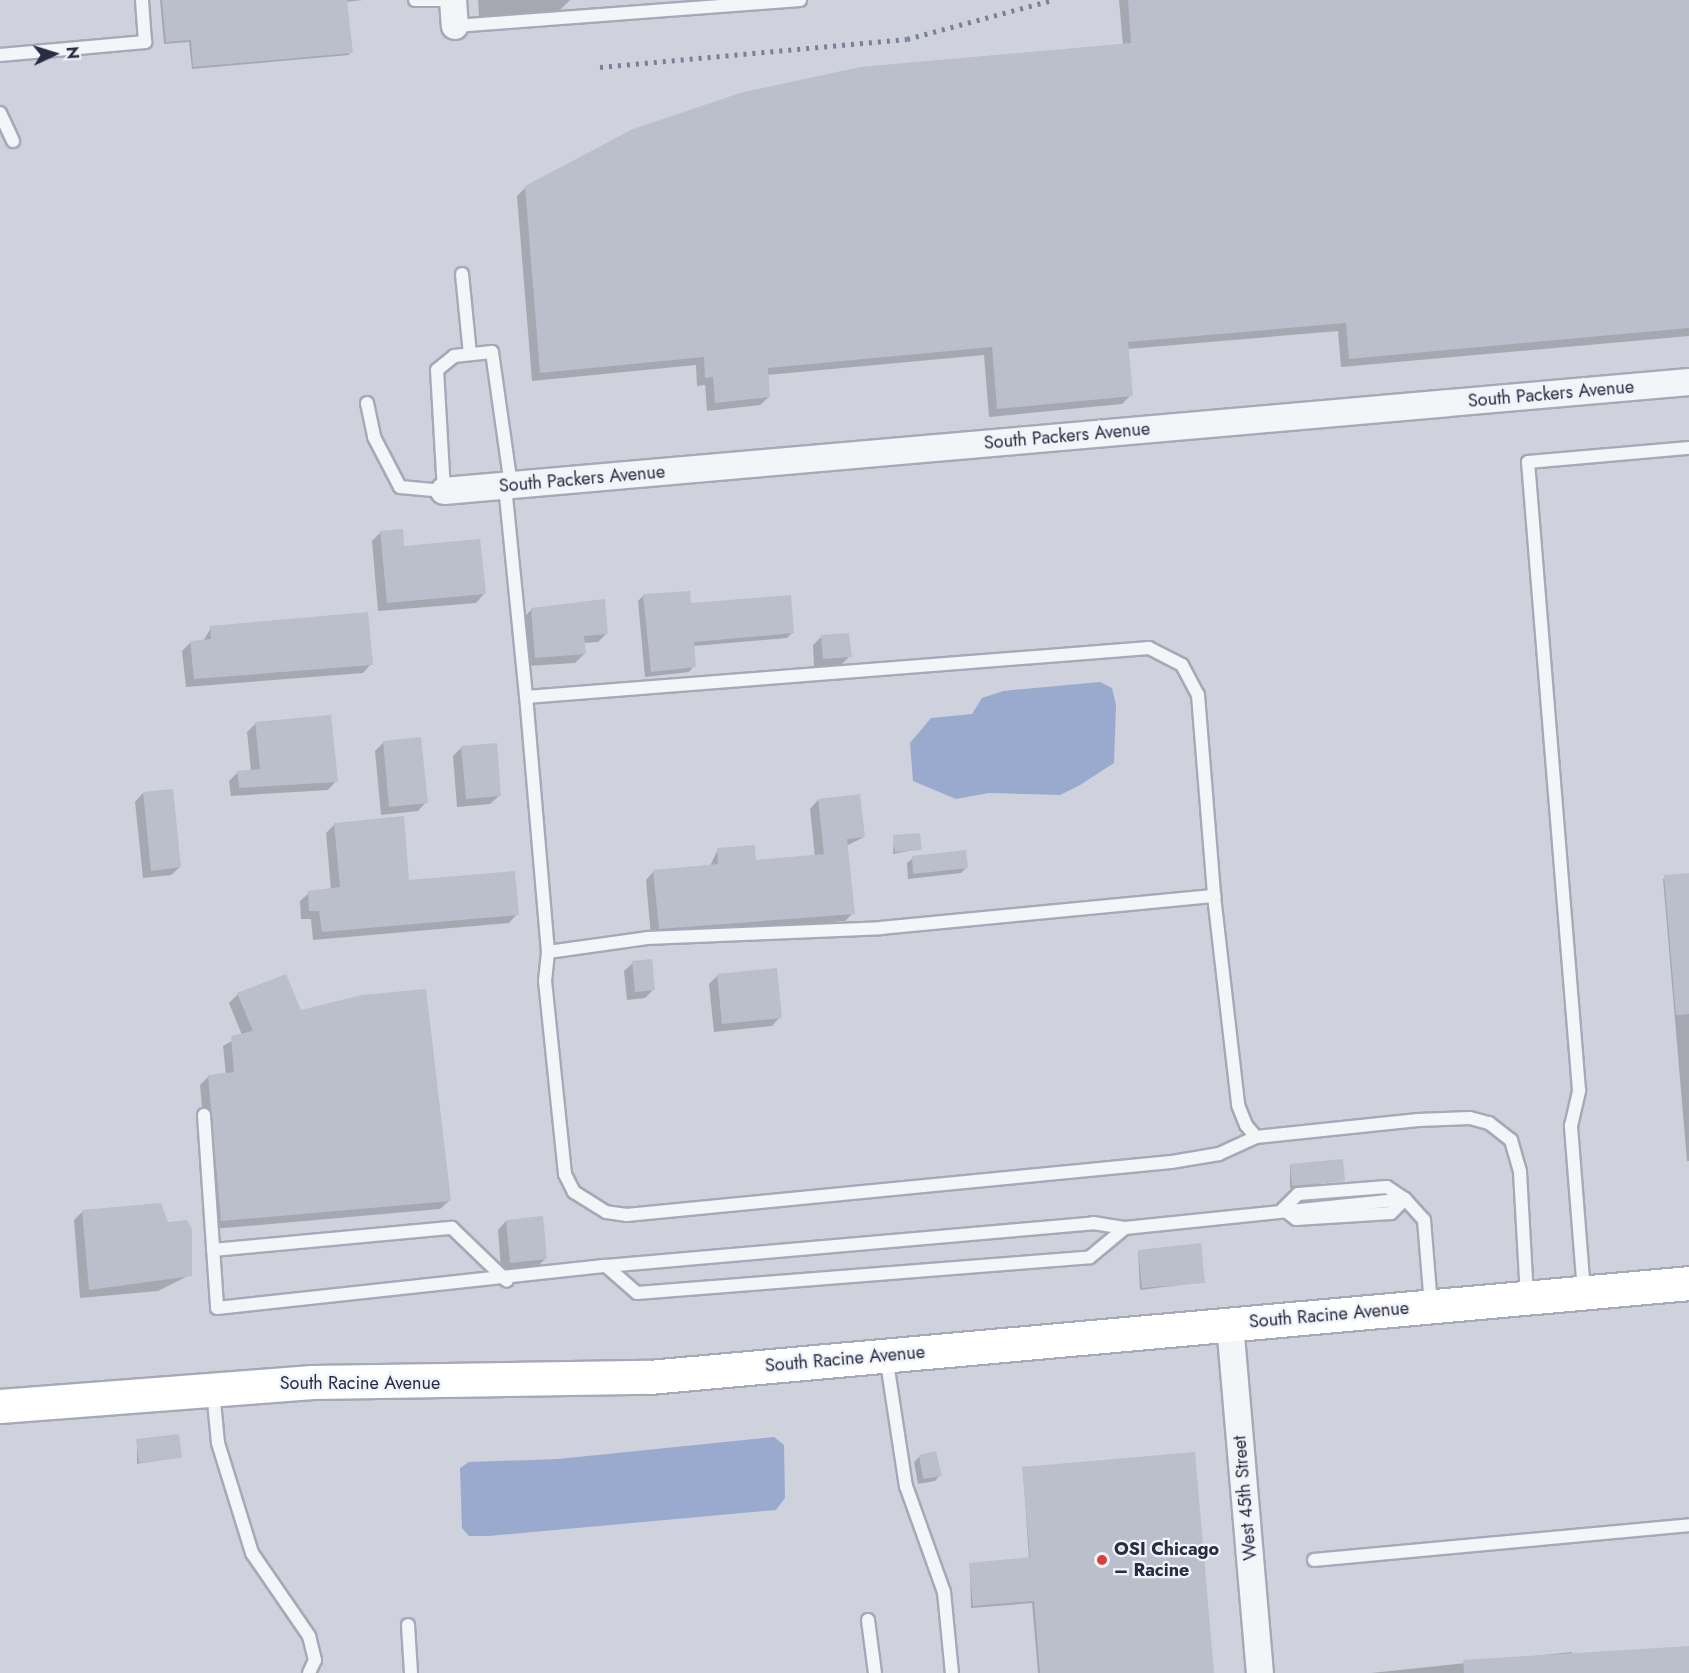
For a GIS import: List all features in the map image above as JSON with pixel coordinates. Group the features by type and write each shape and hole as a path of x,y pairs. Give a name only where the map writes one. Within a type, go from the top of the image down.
{"street":[{"path":"453,0 455,26"},
{"name":"South Packers Avenue","path":"444,491 1689,382"},
{"name":"South Racine Avenue","path":"0,1406 212,1387 638,1378 1689,1283"},
{"name":"West 45th Street","path":"1230,1324 1260,1673"}],"lane":[{"path":"0,55 145,42 142,0"},
{"path":"415,0 453,0"},
{"path":"455,26 800,0"},
{"path":"0,113 13,141"},
{"path":"462,274 470,354"},
{"path":"367,403 374,437 400,487 444,491 435,376 444,360 492,352 497,359 548,952 545,981 565,1173 574,1192 606,1212 627,1215 1171,1162 1219,1154 1256,1137 1418,1120 1470,1118 1490,1123 1510,1140 1520,1172 1527,1297"},
{"path":"1584,1292 1571,1126 1579,1090 1528,462 1689,448"},
{"path":"526,697 1149,648 1182,665 1198,695 1214,896 1238,1105 1256,1137"},
{"path":"548,952 647,938 881,928 1214,896"},
{"path":"204,1115 217,1308 507,1281 606,1266 1093,1223 1125,1228 1283,1209 1298,1194 1387,1187 1405,1199 1424,1220 1431,1306"},
{"path":"1283,1209 1296,1219 1391,1213 1405,1199"},
{"path":"213,1250 452,1228 507,1281"},
{"path":"606,1266 637,1293 1090,1257 1125,1228"},
{"path":"886,1355 906,1486 944,1592 952,1673"},
{"path":"212,1387 218,1443 252,1552 309,1636 315,1660 309,1673"},
{"path":"1314,1560 1689,1525"},
{"path":"868,1620 874,1673"},
{"path":"408,1625 411,1673"}],"shaded area":[{"path":"0,0 1689,0 1689,1673 0,1673"}],"water":[{"path":"1100,682 1112,688 1116,705 1114,763 1080,785 1060,795 989,793 956,799 913,781 910,743 931,718 972,714 982,698 1003,691"},
{"path":"774,1437 784,1445 785,1498 776,1510 489,1536 469,1536 462,1528 460,1468 469,1462 558,1459"}],"building":[{"path":"162,0 347,0 353,53 193,67 191,40 166,42"},
{"path":"1128,0 1689,0 1689,328 1349,359 1346,323 1128,342 1133,396 997,409 992,347 768,368 770,397 715,403 713,377 705,378 704,357 540,373 525,186 633,129 740,93 860,67 1131,43"},
{"path":"403,529 404,546 480,539 486,594 387,603 380,531"},
{"path":"690,591 691,603 791,595 794,633 694,642 696,667 651,672 643,594"},
{"path":"605,599 608,634 584,636 586,654 535,658 531,608"},
{"path":"368,612 373,665 194,679 190,641 211,639 210,626"},
{"path":"849,633 852,657 823,659 821,635"},
{"path":"331,715 338,782 239,788 237,771 260,769 255,722"},
{"path":"421,737 428,803 389,807 383,741"},
{"path":"497,743 501,796 466,799 461,746"},
{"path":"173,789 181,867 151,871 143,792"},
{"path":"860,794 865,837 847,839 855,914 659,929 653,870 718,864 717,848 755,845 756,860 824,854 818,799"},
{"path":"404,816 409,880 515,871 519,915 322,932 319,911 309,911 308,891 340,887 334,823"},
{"path":"920,833 922,850 895,852 893,835"},
{"path":"966,850 968,868 913,874 912,856"},
{"path":"1689,873 1689,1014 1676,1015 1664,875"},
{"path":"652,959 655,990 635,992 632,961"},
{"path":"777,968 782,1018 722,1024 717,974"},
{"path":"286,974 301,1010 362,995 426,989 451,1201 221,1221 208,1075 234,1072 231,1036 253,1031 237,993"},
{"path":"1343,1159 1345,1181 1292,1186 1290,1164"},
{"path":"161,1203 168,1222 187,1220 192,1229 192,1276 89,1290 82,1210"},
{"path":"543,1216 547,1259 510,1263 506,1220"},
{"path":"1201,1243 1205,1283 1142,1288 1138,1250"},
{"path":"179,1434 182,1458 139,1463 136,1439"},
{"path":"936,1451 942,1476 923,1479 919,1455"},
{"name":"OSI Chicago – Racine","path":"1195,1452 1214,1673 1040,1673 1034,1601 973,1606 969,1563 1030,1557 1022,1467"},
{"path":"1689,1646 1689,1673 1464,1673 1463,1660"}],"railway":[{"path":"600,67 907,39 1053,0"}],"place":[{"name":"OSI Chicago – Racine","path":"1102,1560"}]}
